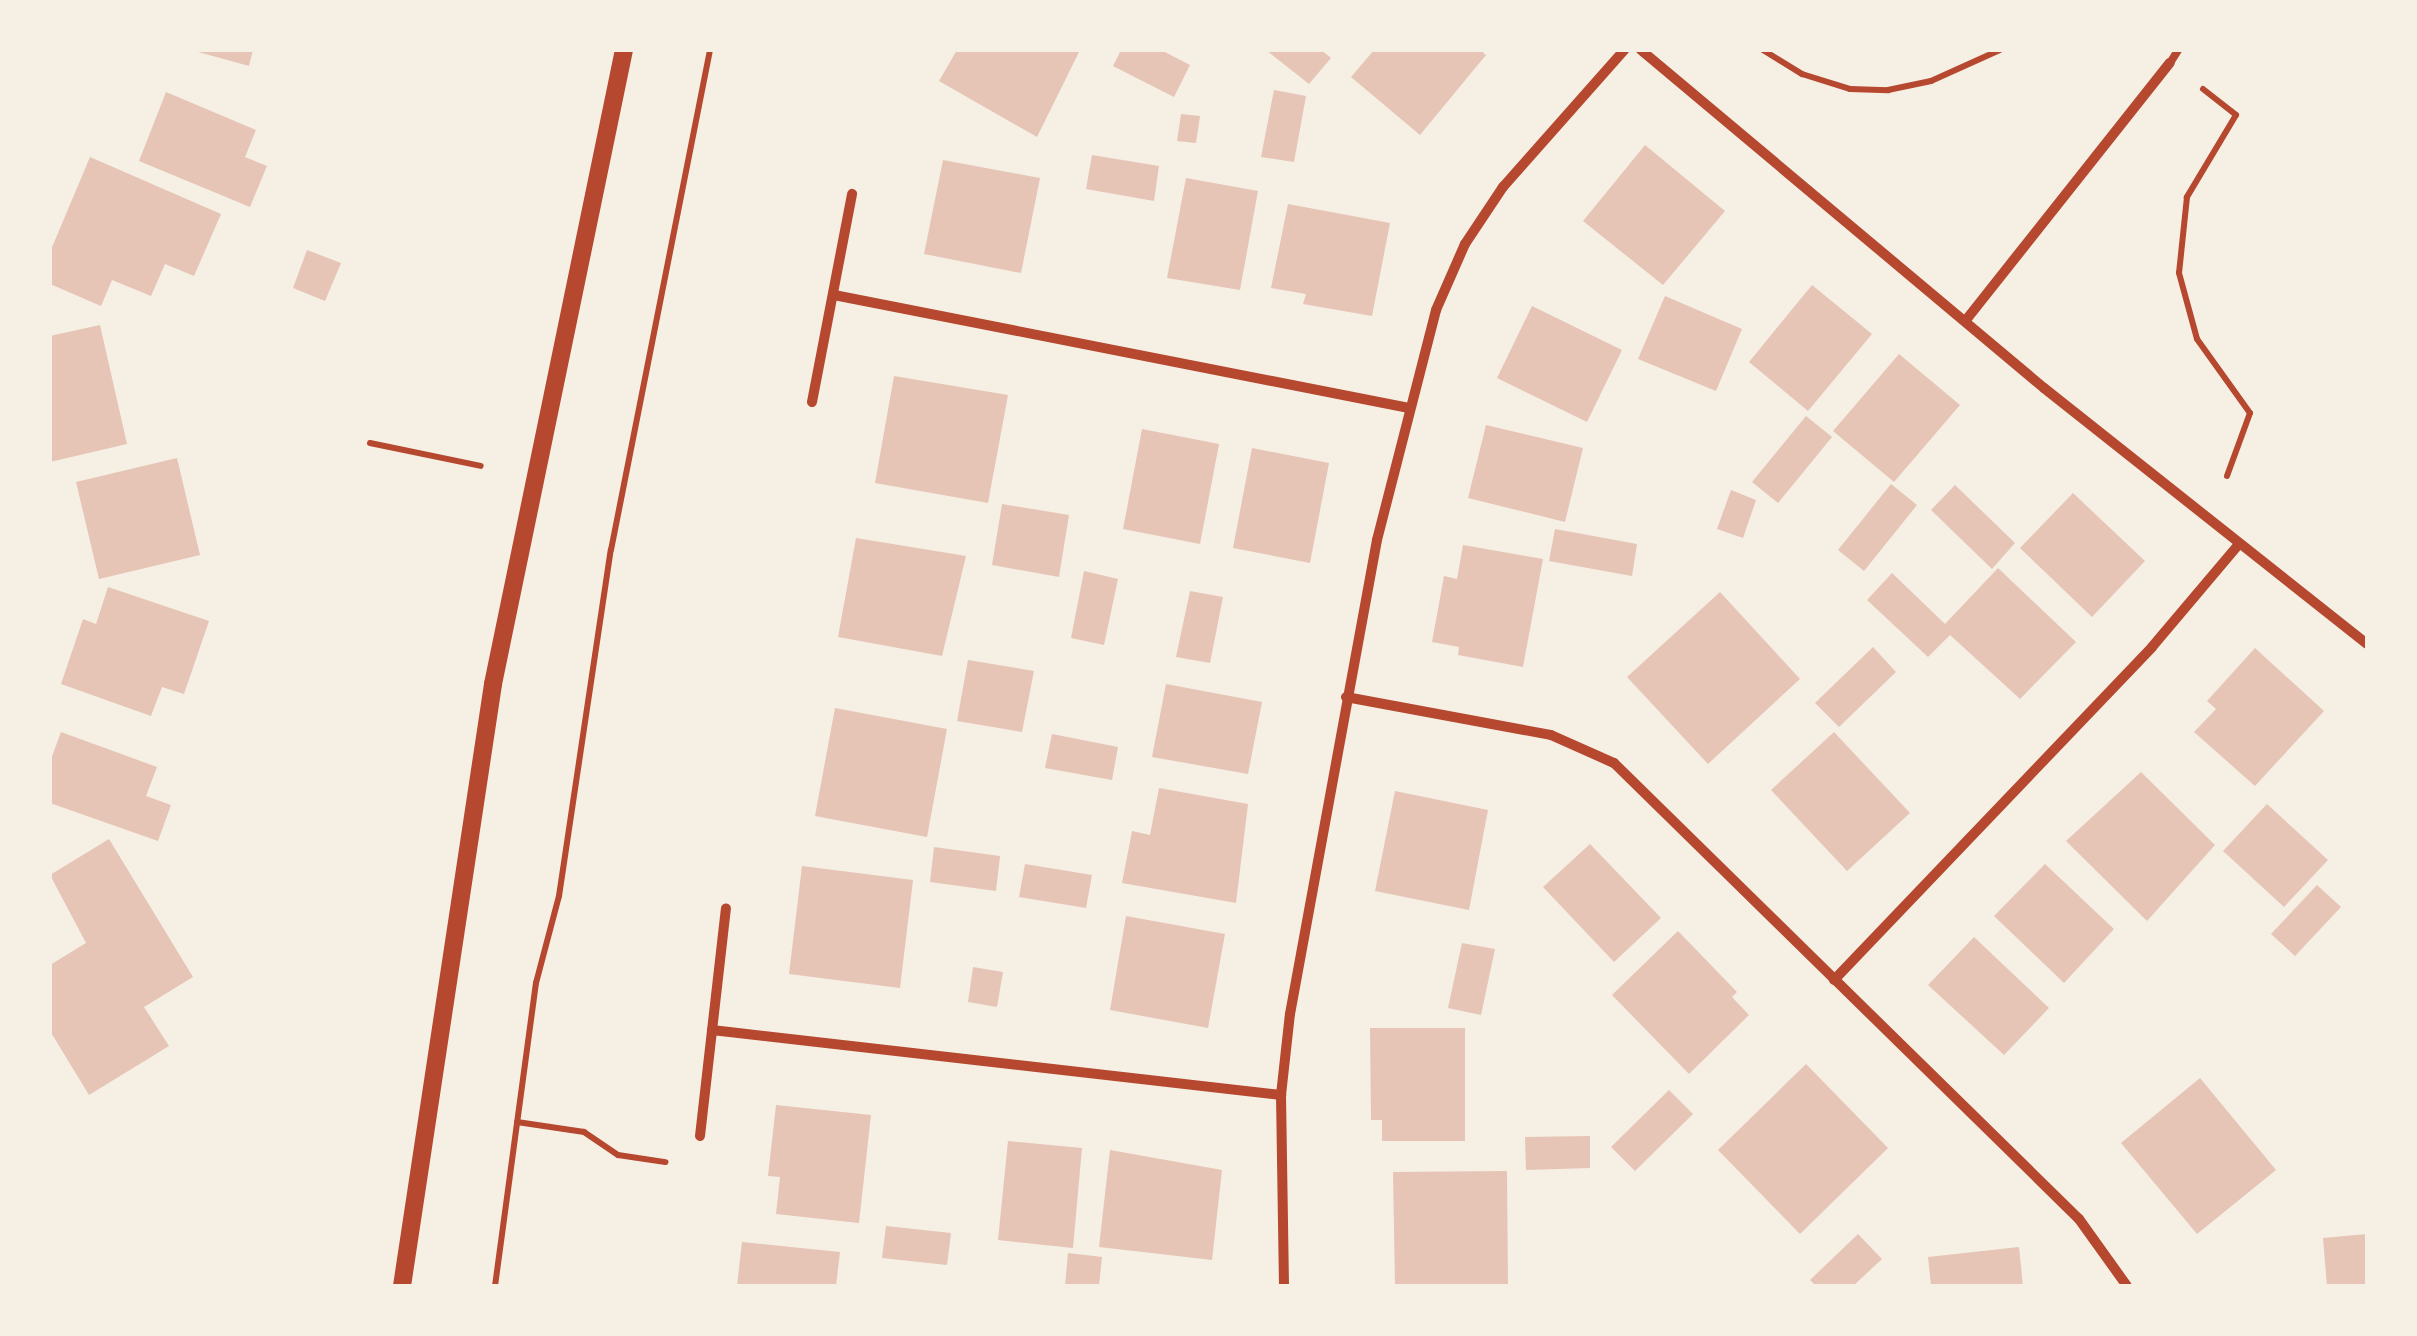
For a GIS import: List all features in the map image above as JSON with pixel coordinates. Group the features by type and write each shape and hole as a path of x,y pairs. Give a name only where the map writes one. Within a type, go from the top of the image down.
{"street":[{"path":"402,1286 493,684 624,50"},
{"path":"1284,1286 1281,1095 1346,697 1409,408 1436,310 1464,244 1558,120 1624,50"},
{"path":"1641,50 2202,515 2367,644"},
{"path":"1966,320 2170,62"},
{"path":"812,402 852,194"},
{"path":"834,295 1409,408"},
{"path":"1834,980 2152,647 2239,544"},
{"path":"1346,697 1551,736 1614,763 2079,1219 2127,1286"},
{"path":"700,1136 726,908"},
{"path":"712,1030 1281,1095"}],"lane":[{"path":"2170,62 2178,50"}],"path":[{"path":"496,1286 517,1122 612,550 710,50"},
{"path":"1763,50 1802,74 1850,89 1888,90 1931,81 2000,50"},
{"path":"2202,515 2226,480 2250,413 2197,339 2179,273 2179,233 2202,162 2236,115"},
{"path":"370,443 481,466"},
{"path":"517,1122 584,1132 618,1154 676,1164"}],"building":[{"path":"191,50 253,50 249,66"},
{"path":"957,50 1080,50 1037,137 939,81"},
{"path":"1121,50 1161,50 1190,65 1174,97 1113,66"},
{"path":"1266,50 1321,50 1331,58 1309,84"},
{"path":"1374,50 1480,50 1486,55 1420,135 1351,77"},
{"path":"1274,90 1306,96 1294,162 1261,157"},
{"path":"166,92 256,130 245,157 267,166 250,207 139,161"},
{"path":"1181,114 1200,116 1196,143 1177,141"},
{"path":"1645,145 1725,211 1663,285 1583,221"},
{"path":"1092,155 1159,166 1154,201 1086,189"},
{"path":"90,157 221,214 194,276 165,264 151,296 112,280 101,306 50,284 50,252"},
{"path":"943,160 1040,178 1021,273 924,254"},
{"path":"1186,178 1258,191 1240,290 1167,278"},
{"path":"1288,204 1390,223 1372,316 1303,304 1306,294 1271,288"},
{"path":"307,250 341,263 325,301 293,288"},
{"path":"1812,285 1872,334 1808,411 1749,362"},
{"path":"1665,296 1742,329 1716,391 1638,359"},
{"path":"1532,306 1622,350 1587,422 1497,378"},
{"path":"100,325 127,444 50,462 50,336"},
{"path":"1899,354 1960,405 1894,482 1833,431"},
{"path":"894,376 1008,395 988,503 875,483"},
{"path":"1806,416 1832,437 1778,503 1752,482"},
{"path":"1486,425 1583,448 1565,522 1468,498"},
{"path":"1142,429 1219,444 1200,544 1123,529"},
{"path":"1252,448 1329,463 1310,563 1233,548"},
{"path":"177,458 200,555 99,579 76,482"},
{"path":"1891,484 1917,505 1864,571 1838,550"},
{"path":"1955,485 2015,543 1992,569 1931,510"},
{"path":"1731,490 1756,500 1743,538 1717,529"},
{"path":"2073,493 2145,561 2092,617 2020,548"},
{"path":"1002,504 1069,515 1059,577 992,565"},
{"path":"1555,529 1637,544 1632,576 1549,561"},
{"path":"856,538 966,556 942,656 838,637"},
{"path":"1463,545 1543,559 1523,667 1458,655 1459,647 1432,642 1444,576 1457,579"},
{"path":"1998,568 2076,642 2020,699 1950,635 1928,657 1867,600 1892,573 1945,624"},
{"path":"1084,571 1118,579 1104,645 1071,638"},
{"path":"108,587 209,621 184,694 162,687 151,716 61,684 83,619 96,624"},
{"path":"1190,591 1223,597 1210,663 1176,657"},
{"path":"1720,592 1800,679 1708,764 1627,677"},
{"path":"1873,647 1896,672 1839,727 1815,703"},
{"path":"2255,648 2324,711 2255,786 2194,732 2216,709 2207,701"},
{"path":"968,660 1034,671 1022,732 957,721"},
{"path":"1166,684 1262,702 1248,774 1152,757"},
{"path":"835,708 947,729 927,837 815,816"},
{"path":"61,732 157,767 146,796 171,805 158,841 50,803 50,762"},
{"path":"1834,732 1910,813 1847,871 1771,790"},
{"path":"1052,734 1118,747 1112,780 1045,768"},
{"path":"2141,772 2215,845 2147,921 2066,841"},
{"path":"1159,788 1248,804 1236,903 1122,883 1132,831 1150,835"},
{"path":"1395,791 1488,810 1469,910 1375,891"},
{"path":"2267,804 2328,860 2284,907 2223,851"},
{"path":"109,839 193,977 144,1007 169,1046 89,1095 50,1031 50,965 86,943 50,875"},
{"path":"1590,844 1661,918 1614,962 1543,887"},
{"path":"934,847 1000,856 996,891 930,882"},
{"path":"1025,864 1092,875 1086,908 1019,897"},
{"path":"2045,864 2114,929 2064,983 1994,916"},
{"path":"802,866 913,880 900,988 789,974"},
{"path":"2317,885 2341,907 2295,956 2271,934"},
{"path":"1126,916 1225,934 1208,1028 1110,1010"},
{"path":"1678,931 1737,992 1732,997 1749,1015 1689,1074 1612,995"},
{"path":"1974,937 2049,1008 2004,1055 1928,985"},
{"path":"1462,943 1495,949 1481,1015 1448,1008"},
{"path":"973,967 1003,972 997,1007 968,1002"},
{"path":"1370,1028 1465,1028 1465,1141 1382,1141 1382,1120 1371,1120"},
{"path":"1806,1064 1888,1148 1800,1234 1718,1150"},
{"path":"2200,1078 2276,1170 2197,1234 2121,1143"},
{"path":"1669,1090 1693,1114 1635,1171 1611,1147"},
{"path":"776,1105 871,1115 859,1223 776,1214 780,1177 768,1176"},
{"path":"1590,1136 1590,1168 1526,1170 1525,1137"},
{"path":"1008,1141 1082,1148 1073,1248 998,1240"},
{"path":"1110,1150 1222,1170 1212,1260 1099,1247"},
{"path":"1507,1171 1508,1286 1395,1286 1393,1172"},
{"path":"886,1226 951,1233 947,1265 882,1258"},
{"path":"1858,1234 1882,1259 1853,1286 1816,1286 1810,1280"},
{"path":"2367,1234 2367,1286 2327,1286 2323,1238"},
{"path":"742,1242 840,1252 836,1286 737,1286"},
{"path":"2019,1247 2023,1286 1931,1286 1928,1257"},
{"path":"1068,1253 1102,1257 1099,1286 1065,1286"}]}
